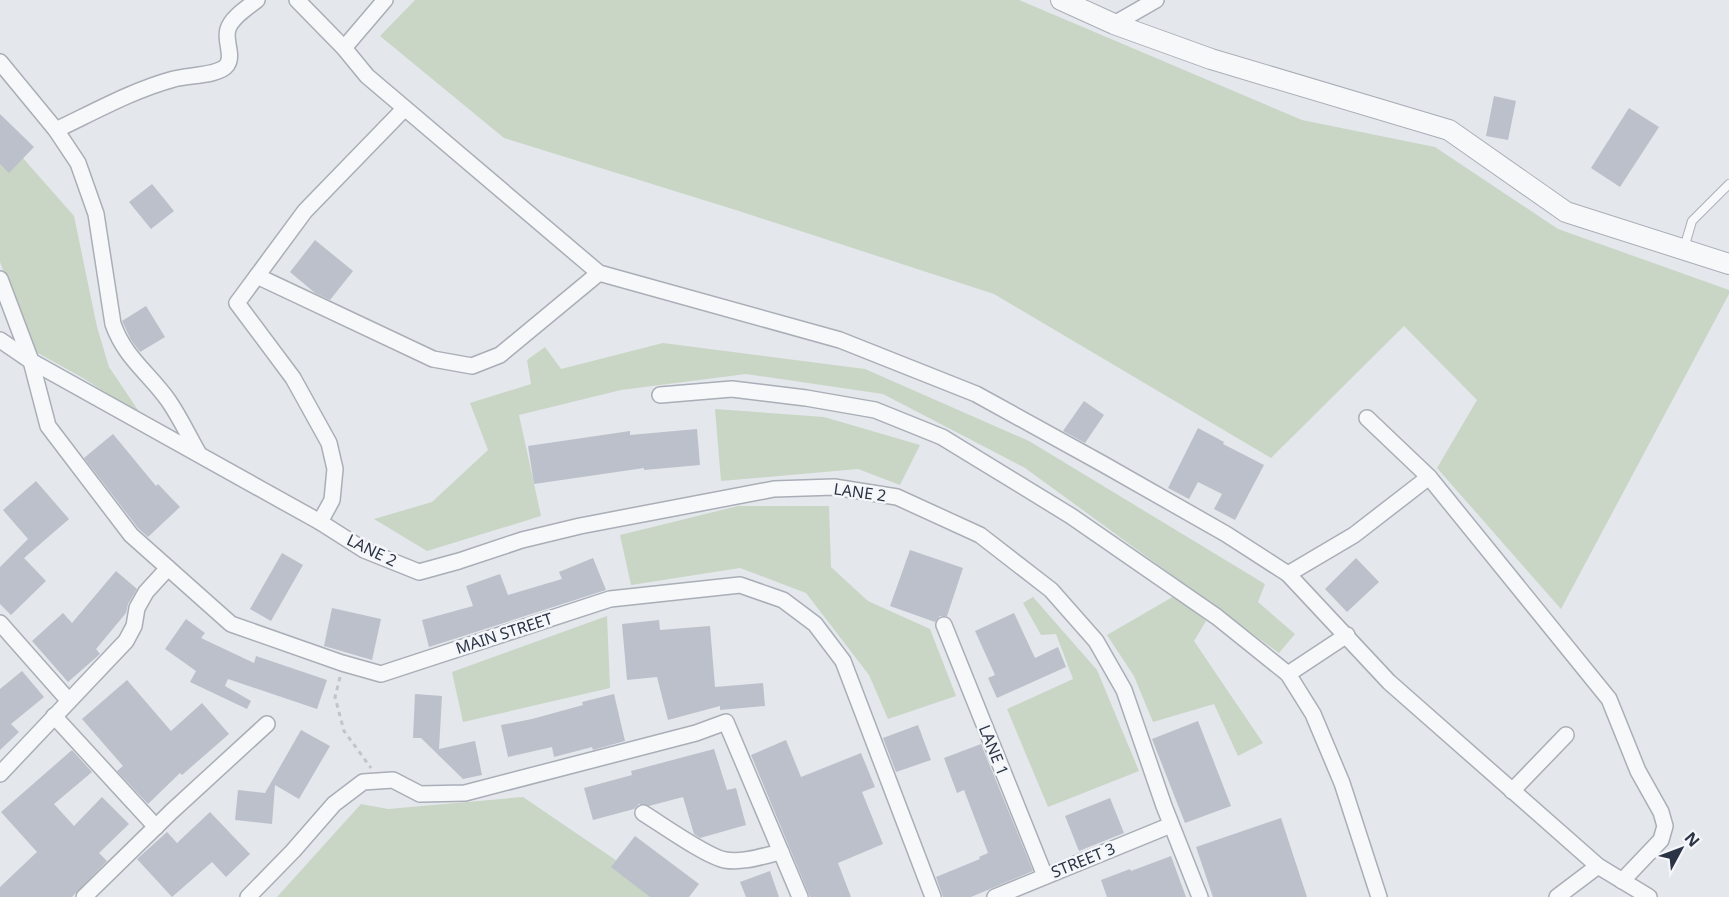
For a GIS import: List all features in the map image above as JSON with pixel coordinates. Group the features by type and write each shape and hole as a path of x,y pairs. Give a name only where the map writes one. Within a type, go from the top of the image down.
{"street":[{"path":"56,130 175,78 219,71 227,66 230,56 227,31 232,21 256,0"},
{"path":"297,0 344,48 367,76 599,273 840,340 976,394 1113,469 1226,534 1288,573 1389,682 1598,866 1649,897"},
{"path":"344,48 384,0"},
{"path":"1061,0 1114,24 1211,59 1449,130 1566,212 1729,264"},
{"path":"1114,24 1156,0"},
{"path":"0,62 56,130 78,163 96,214 113,324 119,340 132,360 168,400 199,454"},
{"path":"320,522 332,500 335,469 329,443 293,378 237,303 304,211 404,109"},
{"path":"257,276 433,359 472,366 500,355 599,273"},
{"name":"MAIN STREET","path":"0,279 32,361 48,426 131,535 231,624 342,663 381,674 609,598 740,585 783,600 815,624 843,661 933,897"},
{"name":"LANE 2","path":"0,340 32,361 320,522 364,550 419,572 522,540 568,529 774,489 834,487 897,497 980,535 1051,590 1096,641 1124,690 1171,825 1200,897"},
{"path":"660,395 732,389 806,398 875,410 942,437 1071,516 1217,617 1288,674 1313,714 1342,783 1379,897"},
{"path":"1367,418 1429,477 1609,699 1638,771 1661,812 1665,826 1661,840 1622,881"},
{"path":"1288,573 1354,535 1429,477"},
{"path":"0,774 126,641 134,626 137,608 146,592 168,568"},
{"path":"0,623 69,701"},
{"name":"LANE 1","path":"944,625 1045,876"},
{"path":"1288,674 1347,635"},
{"path":"54,716 156,828"},
{"path":"248,897 293,851 334,804 363,782 393,780 420,794 465,793 696,733 726,722 800,897"},
{"path":"91,895 156,828 267,724"},
{"path":"1512,791 1566,735"},
{"path":"643,813 709,854 723,860 741,861 781,852"},
{"name":"STREET 3","path":"995,897 1171,825"},
{"path":"1557,897 1598,866"}],"lane":[{"path":"1684,250 1692,221 1729,184"}],"path":[{"path":"342,663 335,697 344,731 381,781"}],"green space":[{"path":"415,0 1019,0 1302,120 1435,147 1558,229 1729,290 1729,294 1561,609 1437,468 1477,400 1404,326 1271,458 994,294 504,138 380,36"},
{"path":"0,132 74,216 97,327 109,367 142,416 83,378 36,352 0,262"},
{"path":"663,343 865,369 1029,441 1265,584 1258,602 1295,634 1279,653 1025,468 883,394 746,374 621,390 519,415 541,516 427,551 374,519 432,502 488,450 470,403 531,384 527,360 545,347 561,369"},
{"path":"715,409 824,417 920,445 900,485 858,469 721,481"},
{"path":"738,506 829,506 831,567 868,601 930,629 956,696 888,719 869,675 806,593 740,568 631,585 620,535"},
{"path":"1176,595 1206,621 1194,641 1263,743 1238,756 1214,704 1153,722 1134,676 1107,635"},
{"path":"1033,597 1097,670 1139,771 1048,807 1007,709 1073,679 1056,634 1041,635 1023,603"},
{"path":"607,616 610,688 463,722 452,672"},
{"path":"523,797 670,897 277,897 361,804 388,809"}],"building":[{"path":"1494,96 1516,101 1508,140 1486,136"},
{"path":"1629,108 1659,127 1620,187 1591,168"},
{"path":"0,114 34,147 9,173 0,164"},
{"path":"152,184 174,211 151,229 129,202"},
{"path":"315,240 353,271 330,300 315,293 290,272"},
{"path":"146,306 165,337 140,352 122,321"},
{"path":"1084,401 1104,415 1085,443 1063,431"},
{"path":"1198,428 1264,465 1235,520 1214,509 1222,494 1198,482 1189,499 1168,488"},
{"path":"697,429 700,465 644,470 644,468 534,484 528,446 630,431 630,435"},
{"path":"113,434 156,486 158,484 180,507 148,537 138,528 84,458"},
{"path":"36,481 69,519 24,558 46,581 11,615 0,604 0,567 28,539 3,510"},
{"path":"910,550 963,568 947,616 940,616 935,622 890,606"},
{"path":"282,553 303,565 271,621 250,609"},
{"path":"593,558 606,590 429,647 422,620 473,606 466,586 500,574 508,595 562,579 559,572"},
{"path":"1356,558 1379,582 1347,612 1325,589"},
{"path":"116,571 137,589 128,604 126,613 96,649 100,654 68,682 32,641 63,613 72,623"},
{"path":"332,608 381,619 372,660 324,646"},
{"path":"1014,613 1035,658 1058,647 1066,667 997,698 988,678 995,675 975,631"},
{"path":"186,619 205,633 201,638 254,663 256,656 327,680 317,709 228,679 225,686 251,701 247,709 190,682 196,671 165,649"},
{"path":"659,620 660,630 710,626 715,687 763,683 765,706 720,710 720,706 668,720 657,677 627,680 622,624"},
{"path":"22,671 44,697 11,724 19,732 0,750 0,689"},
{"path":"127,680 171,731 202,703 229,734 182,775 180,773 148,804 117,771 123,766 82,719"},
{"path":"415,694 442,696 439,749 475,741 482,775 463,779 421,738 413,738"},
{"path":"614,694 625,741 554,757 552,747 508,757 501,725 532,719"},
{"path":"1198,721 1231,806 1185,823 1152,739"},
{"path":"918,725 931,760 896,772 883,738"},
{"path":"301,730 330,746 299,799 275,785 272,824 235,820 238,790 265,793"},
{"path":"786,740 801,777 861,753 875,787 862,792 883,844 838,863 851,897 810,897 751,755"},
{"path":"981,744 1033,871 971,897 943,897 936,877 980,859 979,857 988,853 964,790 957,793 944,758"},
{"path":"714,749 727,790 736,788 746,825 700,838 694,834 683,797 649,806 639,804 634,809 593,820 584,788 632,775 631,771"},
{"path":"72,750 92,772 54,804 74,826 102,797 129,824 99,853 107,861 72,897 0,897 0,887 37,852 1,812"},
{"path":"1110,798 1124,833 1079,851 1065,816"},
{"path":"210,812 250,854 226,877 212,862 172,897 137,859 167,832 177,843"},
{"path":"1281,818 1307,897 1213,897 1196,847"},
{"path":"635,836 699,884 689,897 650,897 611,867"},
{"path":"1171,856 1186,897 1107,897 1101,880"},
{"path":"770,871 779,897 746,897 740,882"}]}
